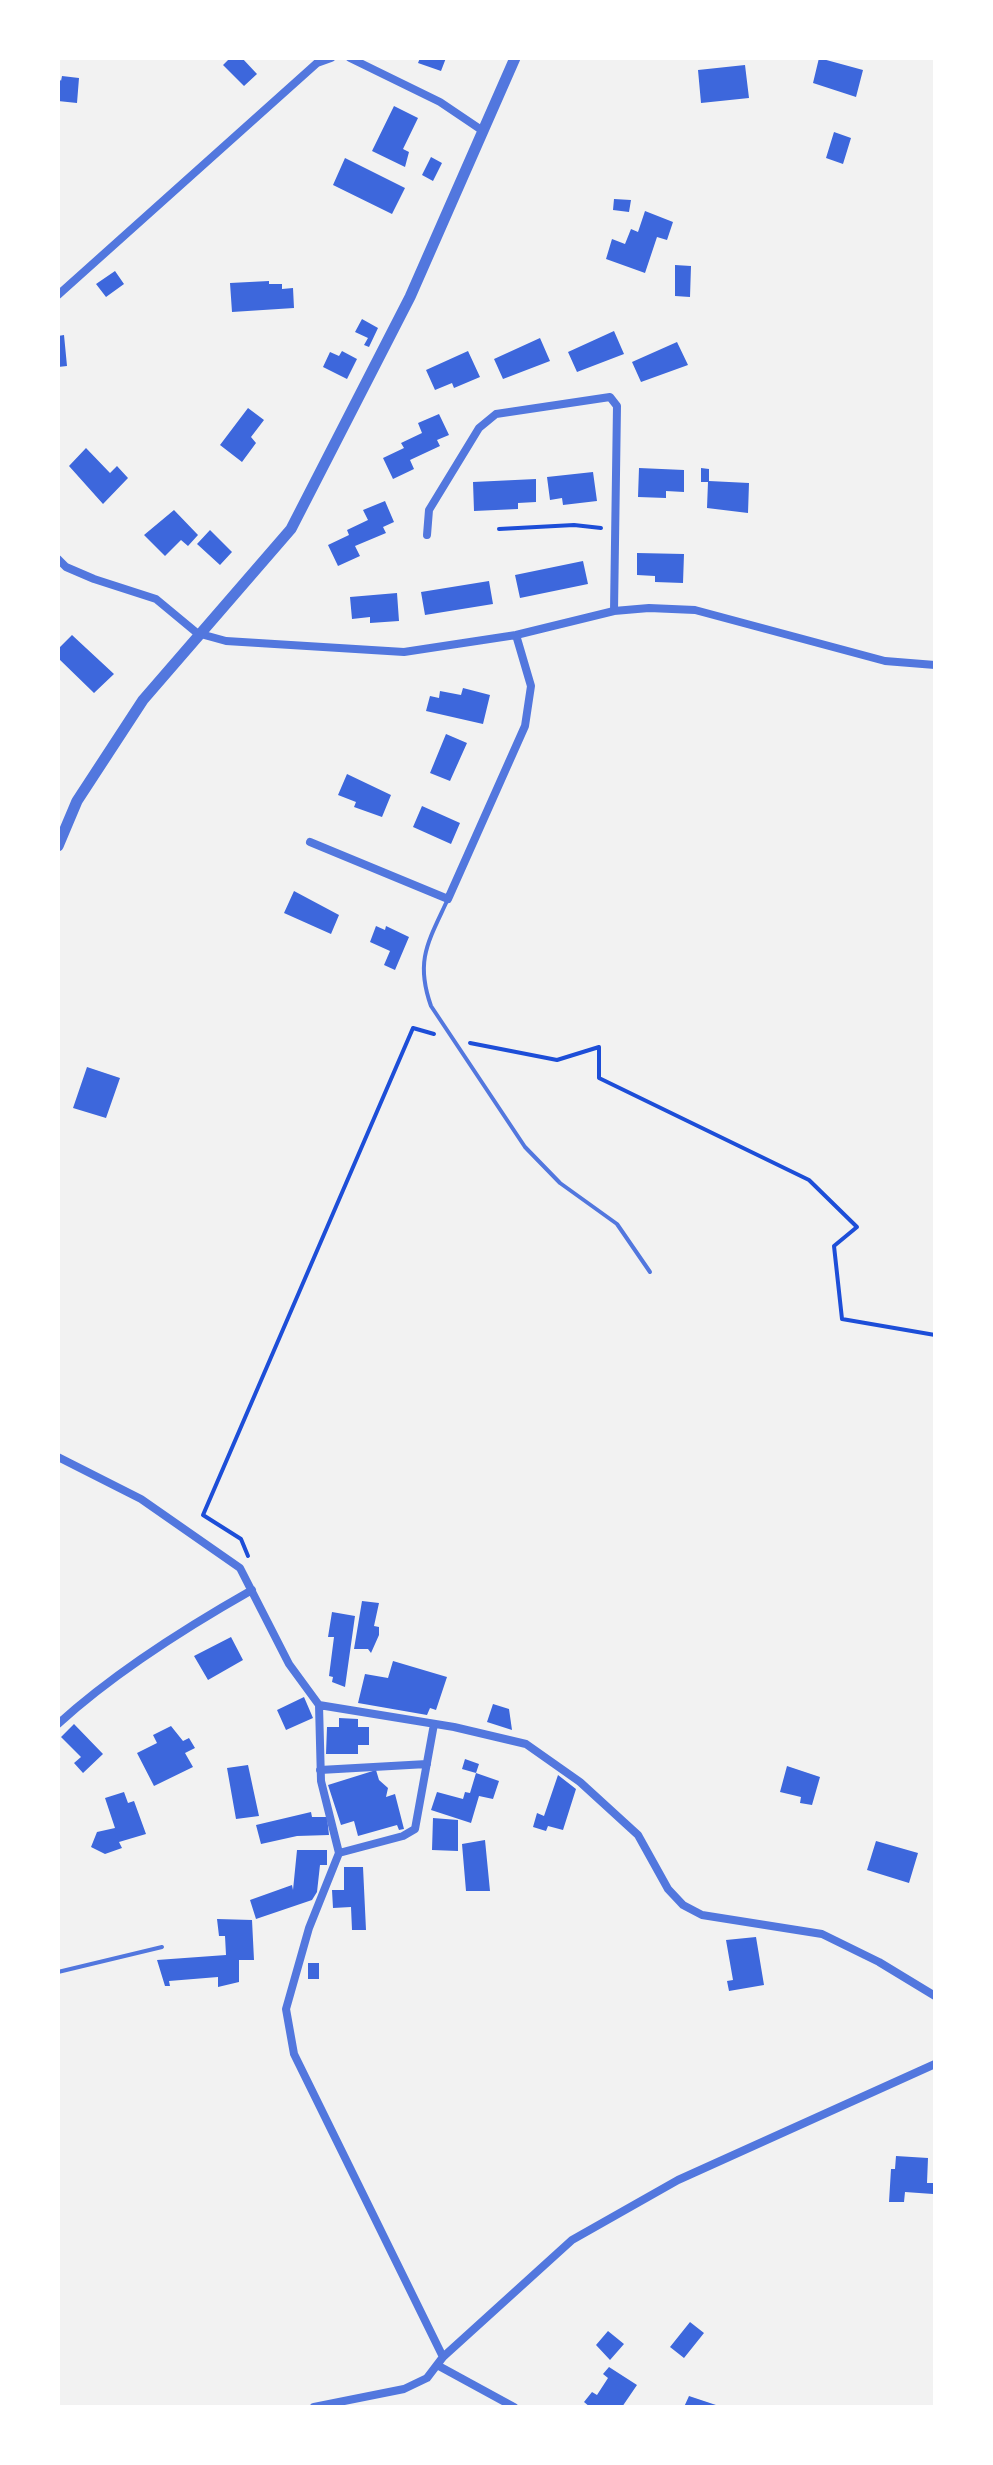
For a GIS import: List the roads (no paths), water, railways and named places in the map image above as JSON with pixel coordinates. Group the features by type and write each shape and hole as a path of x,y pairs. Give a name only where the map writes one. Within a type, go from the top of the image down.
{"street":[{"path":"58,295 317,63 331,58"},
{"path":"350,58 440,102 483,131"},
{"path":"58,846 77,801 126,725 197,633 261,568 291,529 410,297 515,58"},
{"path":"427,535 429,510 479,428 496,414 610,397 617,406 614,611"},
{"path":"58,559 66,567 94,579 156,599 197,633 226,641 404,652 516,635 614,611 695,610 885,661 935,665"},
{"path":"310,842 448,899 525,726 531,686 516,635"},
{"path":"58,1457 141,1499 240,1568 289,1664 319,1705 320,1770 339,1853 309,1928 286,2009 294,2054 443,2357"},
{"path":"58,1724 81,1703 205,1617 252,1590"},
{"path":"319,1705 434,1724 526,1744 580,1782 638,1835 668,1889 683,1905 702,1915 822,1934 879,1962 935,1996"},
{"path":"339,1853 403,1836 415,1829 434,1724"},
{"path":"320,1770 427,1764"},
{"path":"314,2407 404,2389 427,2378 443,2357 572,2240 678,2180 935,2064"},
{"path":"437,2365 514,2407"}],"lane":[{"path":"448,899 424,951 422,980 450,1039 525,1147 560,1183 617,1224 650,1272"},
{"path":"325,1843 337,1842"},
{"path":"58,1972 162,1947"}]}
